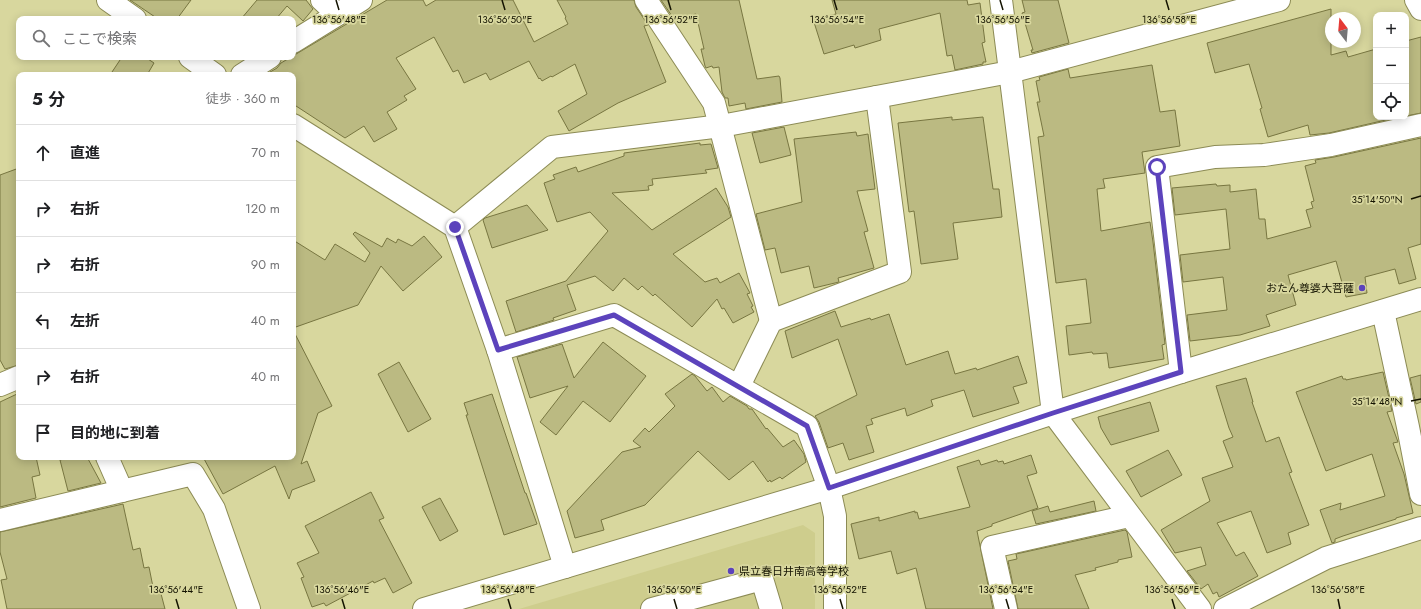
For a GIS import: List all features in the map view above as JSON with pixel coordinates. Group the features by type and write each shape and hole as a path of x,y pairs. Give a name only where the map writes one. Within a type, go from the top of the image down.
{"street":[{"path":"108,0 131,16"},
{"path":"296,39 330,7 361,0"},
{"path":"646,0 714,103 771,321 739,386"},
{"path":"1001,0 1053,413 1200,609"},
{"path":"455,227 552,147 720,126 1010,72 1279,0"},
{"path":"1416,0 1421,9"},
{"path":"194,60 211,72"},
{"path":"247,72 265,60"},
{"path":"771,321 900,272 877,97"},
{"path":"1181,372 1157,167 1215,157 1264,155 1331,145 1421,125"},
{"path":"296,127 455,227 498,350 565,567"},
{"path":"424,609 829,488 1181,372 1421,299"},
{"path":"1383,311 1415,425 1421,494"},
{"path":"498,350 614,315 807,426 829,488 835,516 835,609"},
{"path":"0,385 16,378"},
{"path":"108,460 122,491"},
{"path":"0,520 193,474 214,510 249,609"},
{"path":"1006,609 992,547 1129,516"},
{"path":"1225,609 1326,558 1421,528"},
{"path":"652,609 762,578 771,609"}],"shaded area":[{"name":"県立春日井南高等学校","path":"803,525 815,533 815,609 519,609"}],"building":[{"path":"130,0 191,0 179,16 154,16"},
{"path":"257,0 306,0 313,9 303,21 287,6 279,16 244,16"},
{"path":"387,0 423,0 426,6 436,0 513,0 534,42 568,24 557,0 634,0 636,7 648,25 644,26 666,82 618,103 569,131 558,111 587,94 575,64 542,81 540,78 539,79 529,61 490,80 486,73 464,83 458,70 453,72 434,37 396,58 416,89 404,96 407,100 387,112 397,129 374,142 364,126 345,138 296,106 296,72 270,72 286,60 296,60 296,54"},
{"path":"661,0 739,0 757,79 779,76 782,102 746,109 745,103 729,106 728,98 725,98 722,92 719,67 713,68 712,66 706,68 705,66 701,49 704,49 696,14 674,19"},
{"path":"832,0 967,0 968,5 980,3 985,42 982,43 986,62 955,70 952,55 947,56 940,13 879,29 881,40 855,48 854,45 824,54 813,19 836,14"},
{"path":"1022,0 1058,0 1069,43 1032,53 1031,50 1033,50 1022,13 1025,12"},
{"path":"1331,9 1331,12 1325,12 1325,48 1331,48 1331,55 1346,51 1348,57 1373,50 1373,120 1386,120 1329,133 1310,135 1308,125 1268,137 1260,109 1262,108 1249,64 1215,73 1207,43"},
{"path":"1421,37 1421,113 1409,115 1409,48 1409,40"},
{"path":"120,60 150,60 154,63 149,72 112,72"},
{"path":"1152,65 1160,112 1175,110 1180,146 1142,152 1145,173 1103,179 1105,188 1097,189 1101,231 1150,222 1165,344 1162,345 1164,359 1109,368 1107,353 1093,354 1092,352 1069,355 1066,326 1091,323 1086,279 1056,283 1038,137 1044,136 1037,102 1040,102 1036,81 1040,80 1039,77 1068,69 1070,78"},
{"path":"952,117 952,120 983,117 993,189 999,189 1002,217 953,223 958,259 921,264 914,211 909,212 898,123"},
{"path":"784,127 791,155 760,163 752,133"},
{"path":"856,132 857,136 868,134 875,189 857,191 868,231 864,232 874,268 838,278 839,282 814,288 809,266 781,273 775,248 765,250 756,214 802,202 794,139"},
{"path":"1421,138 1421,244 1408,248 1416,279 1399,284 1395,269 1365,277 1367,293 1346,297 1336,261 1288,275 1296,305 1266,315 1270,326 1240,335 1190,341 1187,315 1227,310 1223,277 1183,282 1180,255 1230,249 1226,209 1175,215 1172,188 1216,184 1217,186 1230,185 1230,192 1256,189 1259,219 1265,219 1267,239 1311,227 1306,210 1313,208 1311,202 1314,201 1305,166 1316,163 1315,160"},
{"path":"700,143 700,145 711,144 718,168 705,170 707,173 652,179 653,185 648,186 649,190 612,193 652,230 716,188 728,207 731,217 673,254 705,282 717,278 720,283 739,273 750,293 747,294 753,306 751,307 754,312 733,323 724,308 722,309 717,299 692,327 655,294 653,296 642,286 638,290 624,278 613,291 595,276 567,285 576,310 553,318 554,320 516,332 506,301 566,281 608,231 590,212 557,222 544,183 555,179 553,175 576,167 578,172 624,156 624,153"},
{"path":"16,169 16,366 5,369 0,360 0,175"},
{"path":"527,205 548,230 492,248 483,220 485,218"},
{"path":"355,232 382,247 387,238 396,243 398,239 412,246 424,236 442,257 403,291 381,266 358,305 296,327 296,242 325,260 335,244 365,262 370,253 353,234"},
{"path":"835,311 841,327 889,314 906,365 948,351 955,374 976,368 977,370 1018,356 1027,383 1013,387 1019,403 973,417 964,390 931,400 933,406 907,416 905,408 871,419 873,424 866,426 874,452 849,460 843,443 828,448 819,422 815,416 857,395 838,339 792,358 785,331"},
{"path":"296,336 332,406 318,413 301,464 307,461 315,481 292,490 289,499 275,466 223,494 205,460 296,460"},
{"path":"603,342 646,376 610,422 583,401 556,435 540,422 568,386 530,398 517,357 562,344 574,378"},
{"path":"399,362 431,419 408,432 378,374"},
{"path":"1383,372 1392,411 1387,412 1398,442 1393,443 1404,474 1413,513 1343,536 1335,539 1335,542 1332,543 1320,510 1341,503 1340,510 1385,496 1372,454 1326,471 1296,392 1342,376 1343,379 1346,380"},
{"path":"692,374 707,391 712,387 723,402 730,396 747,406 749,409 752,409 766,429 767,428 783,447 794,440 804,454 806,462 782,479 780,477 768,482 753,461 729,480 698,451 645,505 601,520 604,530 575,538 567,511 622,452 641,447 633,441 645,428 649,432 675,406 665,394"},
{"path":"1421,375 1421,402 1416,404 1410,378"},
{"path":"1246,378 1252,402 1266,442 1279,437 1292,472 1289,473 1309,525 1288,533 1291,544 1267,553 1251,511 1217,523 1236,556 1244,552 1258,576 1219,597 1217,592 1213,594 1208,584 1201,589 1187,571 1206,565 1201,547 1175,553 1161,530 1210,501 1202,478 1233,467 1223,441 1233,437 1216,386"},
{"path":"16,394 16,460 37,460 40,475 32,477 36,498 0,507 0,402"},
{"path":"492,394 537,524 504,535 466,415 468,415 464,403"},
{"path":"1150,402 1159,431 1111,445 1101,428 1098,417"},
{"path":"1168,450 1182,475 1141,497 1126,471"},
{"path":"1031,455 1037,473 1027,476 1038,508 992,524 992,526 977,531 993,609 926,609 916,568 897,574 891,551 859,559 851,524 879,517 879,521 915,511 915,513 917,512 919,519 970,507 957,467 979,460 981,465 997,460 998,462 1003,461 1004,464"},
{"path":"60,460 89,460 101,483 68,491"},
{"path":"371,492 384,518 379,520 412,583 393,593 385,578 374,583 373,581 326,606 324,603 312,607 301,578 304,577 297,563 319,553 305,526"},
{"path":"440,498 458,531 440,541 422,507"},
{"path":"1094,501 1096,511 1036,524 1032,511 1048,506 1050,512"},
{"path":"123,504 133,550 140,548 144,568 149,567 154,592 160,590 165,609 7,609 1,580 7,579 0,552 0,532"},
{"path":"1125,530 1127,532 1132,557 1095,568 1096,570 1075,575 1089,609 1018,609 1008,561 1017,559 1016,554"}],"place":[{"name":"おたん尊婆大菩薩","path":"1362,288"},
{"name":"県立春日井南高等学校","path":"731,571"}],"route":[{"path":"455,227 498,350 614,315 807,426 829,488 1181,372 1157,167"}]}
